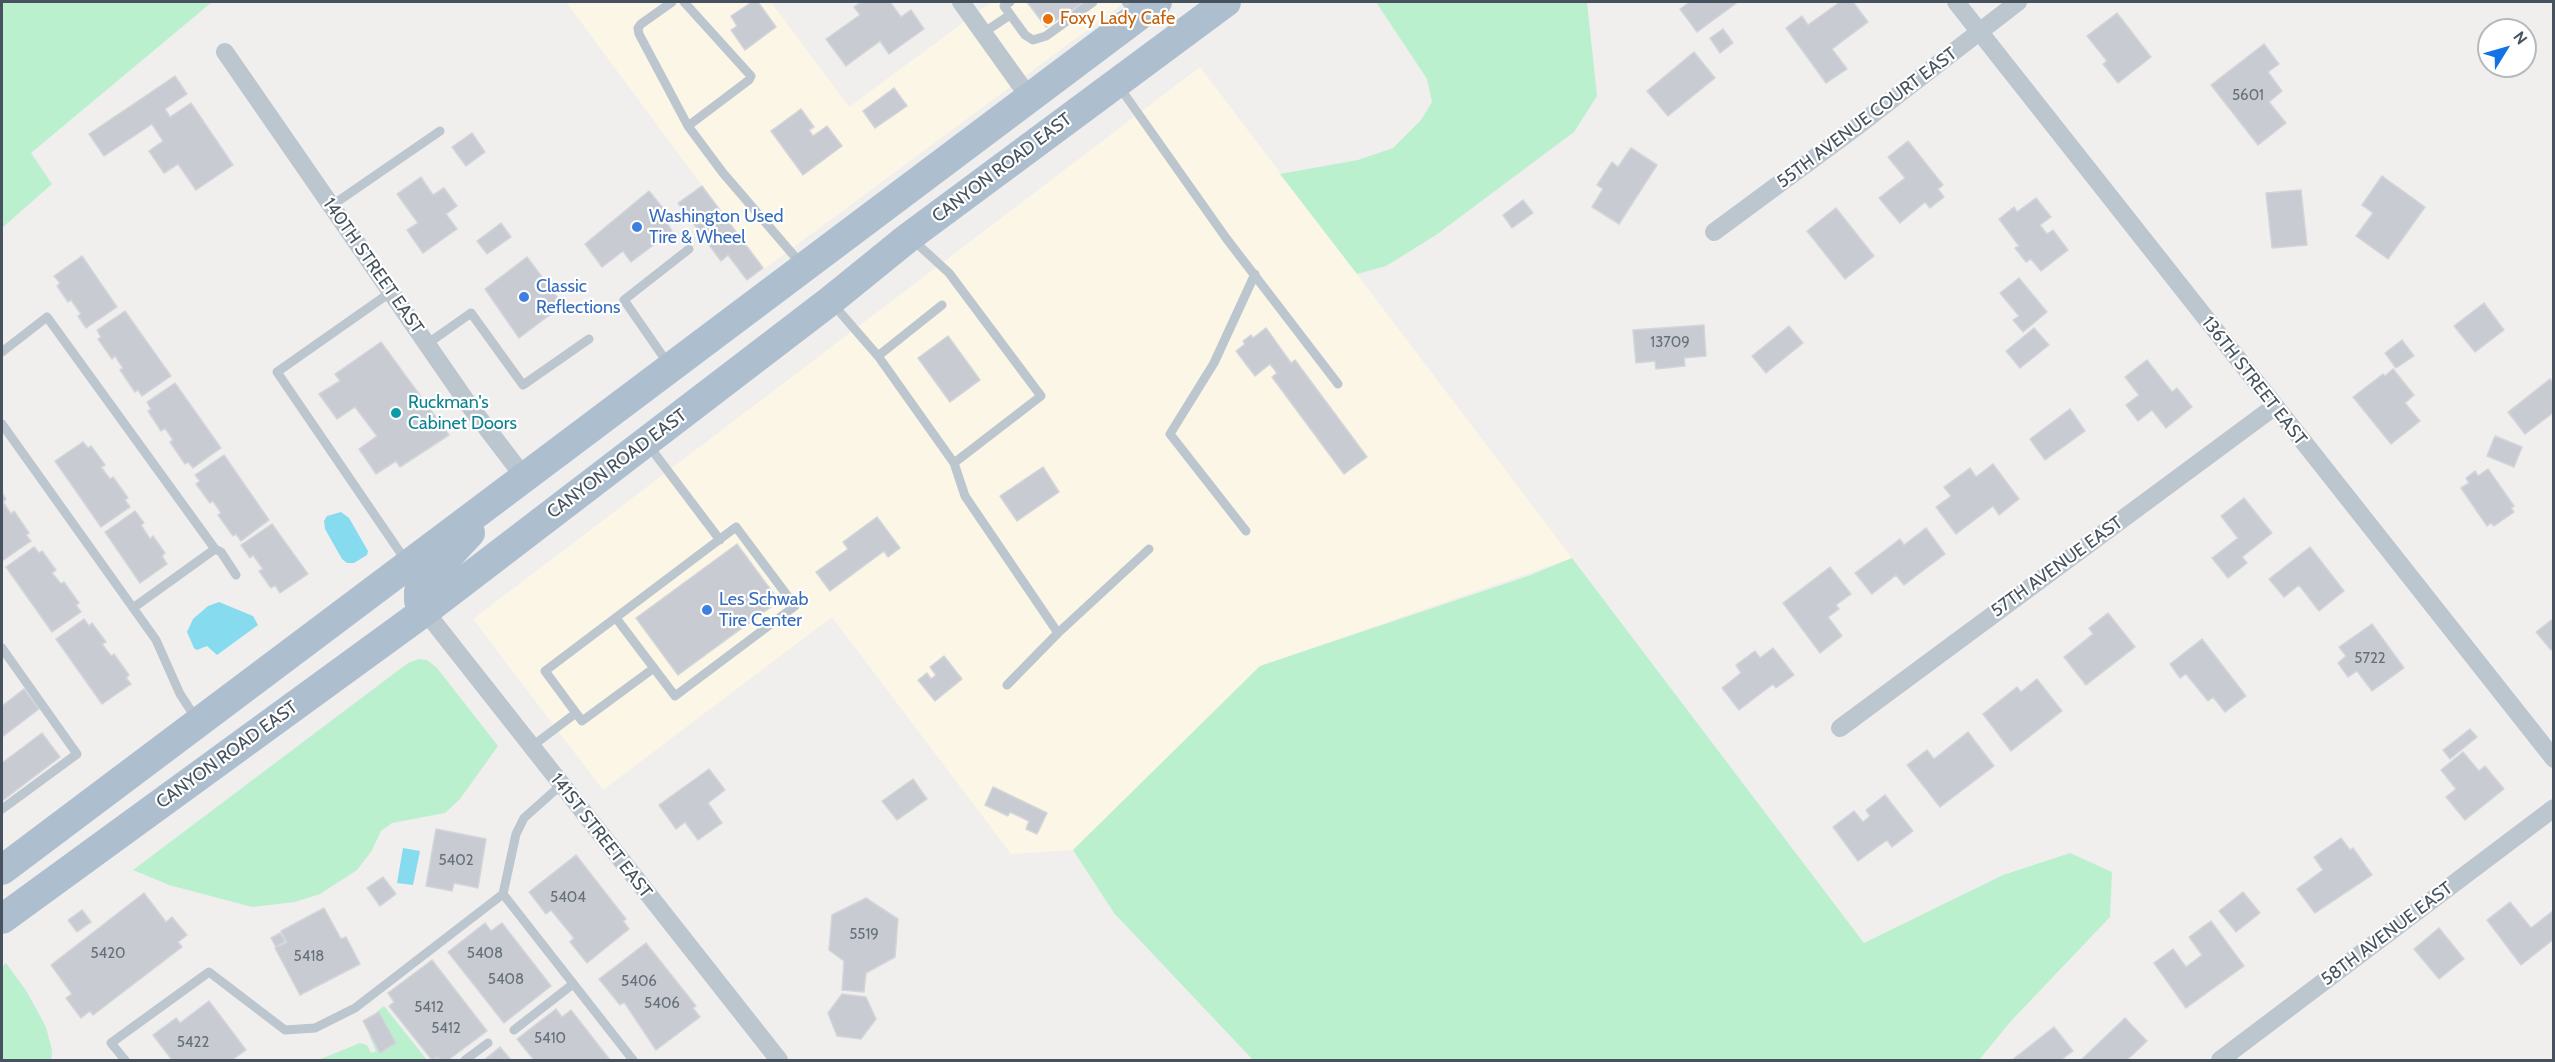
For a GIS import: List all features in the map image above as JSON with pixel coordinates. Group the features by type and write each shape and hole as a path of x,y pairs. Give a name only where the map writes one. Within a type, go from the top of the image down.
{"main road":[{"name":"CANYON ROAD EAST","path":"2,919 425,611 830,301 909,237 1226,2"},
{"path":"2,870 407,563 1029,98 1140,7"},
{"path":"909,237 1029,125 1033,112 1029,98"},
{"path":"425,611 419,601 419,591 426,580 524,477"}],"street":[{"path":"961,2 1029,98"},
{"name":"136TH STREET EAST","path":"1956,2 2553,759"},
{"name":"55TH AVENUE COURT EAST","path":"1714,232 2018,2"},
{"name":"140TH STREET EAST","path":"225,52 469,405 524,477"},
{"name":"57TH AVENUE EAST","path":"1840,728 2274,407"},
{"name":"141ST STREET EAST","path":"425,611 779,1060"},
{"name":"58TH AVENUE EAST","path":"2220,1060 2553,808"}],"lane":[{"path":"672,2 638,28 688,126 723,173 803,267"},
{"path":"684,2 751,76 749,80 688,126"},
{"path":"1010,2 1004,6 1025,35 1033,40 1039,40 1093,2"},
{"path":"983,33 1010,15"},
{"path":"1117,83 1255,274 1338,384"},
{"path":"331,206 440,131"},
{"path":"909,237 949,273 1041,396 954,463"},
{"path":"670,367 624,300 689,249"},
{"path":"1246,531 1170,434 1214,363 1255,274"},
{"path":"390,292 277,372 407,563"},
{"path":"830,301 878,356 954,463 964,496 1058,633"},
{"path":"878,356 942,305"},
{"path":"427,344 471,313 523,385 589,339"},
{"path":"2,352 47,317 236,575"},
{"path":"2,424 156,640 180,694 199,722"},
{"path":"646,442 720,540"},
{"path":"616,618 654,668 675,696 795,606 736,527 544,671 582,721 654,668"},
{"path":"133,608 215,549"},
{"path":"1007,685 1058,633 1149,549"},
{"path":"2,648 76,754 2,809"},
{"path":"531,747 576,713"},
{"path":"125,1060 111,1043 209,972 285,1030 315,1028 355,1008 503,894 516,834 524,818 561,785"},
{"path":"503,894 633,1060"},
{"path":"513,1030 573,984"},
{"path":"465,1060 488,1043"}],"shaded area":[{"path":"566,2 771,2 849,107 991,2 1125,2 764,269"},
{"path":"1200,67 1572,558 1260,666 1073,850 1011,854 832,617 603,790 473,619"}],"green space":[{"path":"2,2 212,2 31,153 52,184 2,228"},
{"path":"1376,2 1587,2 1597,96 1574,132 1436,235 1386,266 1357,274 1280,174 1358,160 1393,148 1421,120 1432,102 1427,79"},
{"path":"1572,558 1864,943 2003,875 2070,853 2112,872 2110,917 2011,1021 1979,1060 1253,1060 1114,913 1073,850 1260,666 1528,576"},
{"path":"419,659 427,660 437,668 498,746 460,799 445,813 392,823 381,831 371,852 357,870 320,894 295,902 252,907 169,885 133,870 408,663"},
{"path":"6,963 27,992 46,1027 52,1050 51,1060 2,1060 2,967"},
{"path":"384,1006 427,1060 318,1060 360,1043 367,1045 371,1053 376,1051 369,1035 376,1012"}],"water":[{"path":"341,512 349,518 368,551 367,555 354,563 347,563 342,559 325,529 324,521 327,516"},
{"path":"219,602 253,616 258,625 217,655 207,646 197,650 194,648 187,632 193,619 208,606"},
{"path":"403,848 420,851 413,885 397,883"}],"building":[{"path":"752,2 758,2 776,27 745,50 731,30 737,26 731,16"},
{"path":"862,2 890,2 901,17 911,10 924,29 889,54 880,41 846,66 826,39 860,15 854,7"},
{"name":"Foxy Lady Cafe","path":"1027,2 1085,2 1046,27"},
{"path":"1690,2 1738,2 1697,32 1680,9"},
{"path":"1840,2 1853,2 1868,22 1832,49 1847,69 1826,83 1786,28 1802,16 1808,25"},
{"path":"2117,13 2151,57 2118,83 2103,64 2107,61 2087,36"},
{"path":"1723,29 1733,43 1720,53 1710,38"},
{"path":"2264,44 2279,64 2268,72 2282,91 2269,102 2286,123 2258,145 2211,85"},
{"path":"1694,52 1715,78 1668,116 1647,91"},
{"path":"175,76 187,94 165,109 170,117 191,103 233,165 196,190 178,164 164,173 149,151 163,141 152,124 104,156 89,134"},
{"path":"894,88 907,106 875,128 863,111"},
{"path":"801,109 814,127 809,130 813,136 827,126 842,146 803,175 771,131"},
{"path":"472,133 485,152 466,166 452,147"},
{"path":"1908,141 1943,185 1938,189 1944,197 1930,208 1925,202 1900,223 1879,198 1905,178 1888,157"},
{"path":"1631,148 1657,165 1619,224 1592,207 1603,189 1597,185 1612,162 1618,167"},
{"path":"2382,176 2425,207 2388,259 2356,236 2373,213 2362,205"},
{"path":"421,177 433,195 444,188 457,206 446,214 457,229 423,253 407,230 418,223 397,194"},
{"path":"702,186 763,268 747,280 728,255 721,261 678,203"},
{"path":"2301,190 2307,245 2272,248 2266,193"},
{"name":"Washington Used Tire & Wheel","path":"649,191 672,219 667,223 672,231 631,262 623,251 602,267 585,244"},
{"path":"2036,198 2051,217 2040,225 2047,234 2053,230 2068,250 2041,271 2031,259 2026,262 2015,248 2019,246 1999,219 2014,207 2017,212"},
{"path":"1523,200 1533,213 1512,228 1503,215"},
{"path":"1836,208 1874,256 1845,279 1807,231"},
{"path":"501,223 511,237 487,254 477,241"},
{"path":"82,256 117,307 86,328 78,316 81,314 71,300 68,302 57,286 60,283 54,276"},
{"name":"Classic Reflections","path":"527,257 563,305 519,338 485,289"},
{"path":"2019,278 2047,312 2023,332 2013,320 2019,316 2000,293"},
{"path":"2484,303 2504,330 2475,352 2454,326"},
{"path":"125,311 171,376 142,396 138,390 135,392 120,370 123,368 115,356 112,359 98,339 101,337 97,330"},
{"path":"1704,325 1706,356 1684,358 1685,366 1656,369 1655,361 1636,363 1633,330"},
{"path":"1789,326 1803,343 1766,373 1752,356"},
{"path":"1266,328 1291,363 1295,360 1367,457 1344,474 1272,377 1277,373 1270,364 1255,376 1236,351 1245,344 1243,341 1251,335 1253,338"},
{"path":"2034,328 2049,345 2020,368 2006,351"},
{"path":"948,336 980,380 950,402 918,358"},
{"path":"2402,340 2414,356 2396,368 2385,353"},
{"name":"Ruckman's Cabinet Doors","path":"381,342 449,435 400,467 396,461 376,474 359,449 377,436 355,407 337,419 319,394 340,381 335,374"},
{"path":"2147,360 2172,392 2177,388 2192,407 2166,428 2152,410 2138,421 2126,405 2139,395 2125,377"},
{"path":"2393,369 2414,395 2405,403 2420,421 2391,444 2353,397"},
{"path":"2550,379 2554,384 2554,412 2525,434 2508,412"},
{"path":"175,383 221,448 193,468 188,462 185,464 170,442 173,440 165,428 161,431 148,411 151,409 147,402"},
{"path":"2070,409 2085,431 2045,460 2030,439"},
{"path":"2495,436 2522,447 2514,467 2487,456"},
{"path":"83,442 88,448 91,446 105,465 101,467 110,479 113,477 128,498 125,500 130,507 101,527 55,461"},
{"path":"224,455 269,520 241,541 236,534 233,536 218,515 221,513 213,501 210,503 196,484 200,481 195,475"},
{"path":"1993,464 2019,499 1999,515 1993,506 1956,534 1936,507 1951,496 1944,487 1970,468 1976,477"},
{"path":"1043,467 1059,492 1017,521 1000,496"},
{"path":"2488,469 2514,506 2511,508 2514,512 2494,526 2491,523 2487,526 2461,488 2469,483 2466,478 2475,471 2478,476"},
{"path":"2,493 6,499 3,502 11,514 14,511 29,533 26,535 31,541 2,561"},
{"path":"2244,498 2272,533 2242,557 2247,563 2228,578 2212,558 2238,538 2221,516"},
{"path":"135,511 144,523 141,525 150,539 153,536 165,553 162,556 167,564 140,583 105,532"},
{"path":"877,517 900,548 888,557 884,551 830,591 816,572 848,549 843,542"},
{"path":"272,524 308,574 280,593 275,585 271,588 259,571 263,569 253,555 250,558 241,545"},
{"path":"1926,528 1945,554 1904,585 1896,575 1872,594 1855,573 1900,539 1904,545"},
{"name":"Les Schwab Tire Center","path":"737,544 779,601 678,675 636,618"},
{"path":"34,547 39,553 42,551 56,570 52,573 61,584 64,582 79,603 76,605 81,612 52,632 6,567"},
{"path":"2310,547 2344,591 2319,611 2299,585 2284,597 2269,579"},
{"path":"1830,567 1851,594 1836,605 1839,609 1828,617 1842,636 1820,653 1783,603"},
{"path":"2108,613 2135,647 2086,685 2064,657 2093,634 2089,628"},
{"path":"2554,618 2554,648 2551,650 2536,632"},
{"path":"84,619 89,626 92,623 106,642 102,644 111,656 114,654 129,675 126,678 131,684 102,704 56,639"},
{"path":"2372,624 2404,668 2372,691 2357,671 2348,677 2338,663 2346,656 2339,647"},
{"path":"2202,639 2246,696 2225,712 2213,697 2208,701 2186,674 2180,678 2170,664"},
{"path":"1773,648 1794,675 1776,688 1773,684 1739,710 1722,688 1741,673 1736,665 1755,651 1760,658"},
{"path":"944,656 962,679 935,701 918,680 927,673 931,679 936,675 930,667"},
{"path":"2037,679 2062,711 2011,751 1983,714 2017,687 2021,692"},
{"path":"24,689 39,709 2,737 2,706"},
{"path":"2470,729 2477,737 2450,759 2443,750"},
{"path":"1968,732 1994,766 1940,807 1907,765 1927,750 1934,759"},
{"path":"42,733 60,757 2,801 2,763"},
{"path":"2463,752 2479,771 2485,766 2504,789 2465,820 2446,797 2456,789 2441,770"},
{"path":"709,769 725,790 708,803 722,823 698,840 685,822 676,829 659,805"},
{"path":"913,779 927,799 897,820 882,801"},
{"path":"993,787 1047,813 1037,834 1026,829 1029,821 1010,812 1008,816 985,805"},
{"path":"1885,795 1913,831 1892,847 1887,840 1858,861 1833,827 1854,811 1863,822 1870,816 1866,810"},
{"path":"436,829 486,839 478,888 454,883 452,891 426,886"},
{"path":"2341,838 2350,850 2353,848 2372,875 2315,913 2297,889 2323,870 2314,857"},
{"path":"576,855 626,919 623,921 629,929 587,963 570,942 574,938 551,910 546,914 529,892"},
{"path":"383,877 396,894 380,906 367,888"},
{"path":"2243,892 2260,913 2236,932 2219,911"},
{"path":"144,893 166,922 172,917 187,935 178,942 182,947 93,1015 90,1011 81,1018 66,998 72,994 51,965"},
{"path":"866,898 898,919 895,957 866,973 864,992 842,990 844,961 829,950 832,915"},
{"path":"2510,902 2531,928 2554,910 2554,939 2521,965 2487,920"},
{"path":"324,908 341,939 346,937 360,964 300,995 275,948 287,942 281,931"},
{"path":"82,910 91,922 77,932 68,920"},
{"path":"2211,921 2244,966 2186,1008 2154,963 2173,949 2186,967 2202,955 2189,937"},
{"path":"485,923 491,931 502,923 551,986 504,1023 448,952"},
{"path":"2439,928 2464,959 2439,979 2414,949"},
{"path":"280,933 285,941 276,947 271,938"},
{"path":"646,943 696,1006 693,1008 700,1017 656,1050 624,1002 620,1005 599,979"},
{"path":"432,960 487,1031 448,1060 440,1060 438,1057 432,1060 389,1006 394,1002 388,993"},
{"path":"842,994 866,997 876,1019 861,1039 837,1036 828,1013"},
{"path":"209,1001 246,1050 232,1060 172,1060 153,1035 176,1018 180,1023"},
{"path":"556,1009 562,1017 571,1010 610,1060 534,1060 517,1039"},
{"path":"379,1012 396,1043 380,1053 363,1021"},
{"path":"2125,1018 2147,1041 2127,1060 2081,1060"},
{"path":"2054,1027 2073,1051 2061,1060 2012,1060"},
{"path":"500,1047 511,1060 484,1060"}],"place":[{"name":"Foxy Lady Cafe","path":"1048,19"},
{"name":"Washington Used Tire & Wheel","path":"637,227"},
{"name":"Classic Reflections","path":"524,297"},
{"name":"Ruckman's Cabinet Doors","path":"396,413"},
{"name":"Les Schwab Tire Center","path":"707,610"}]}
